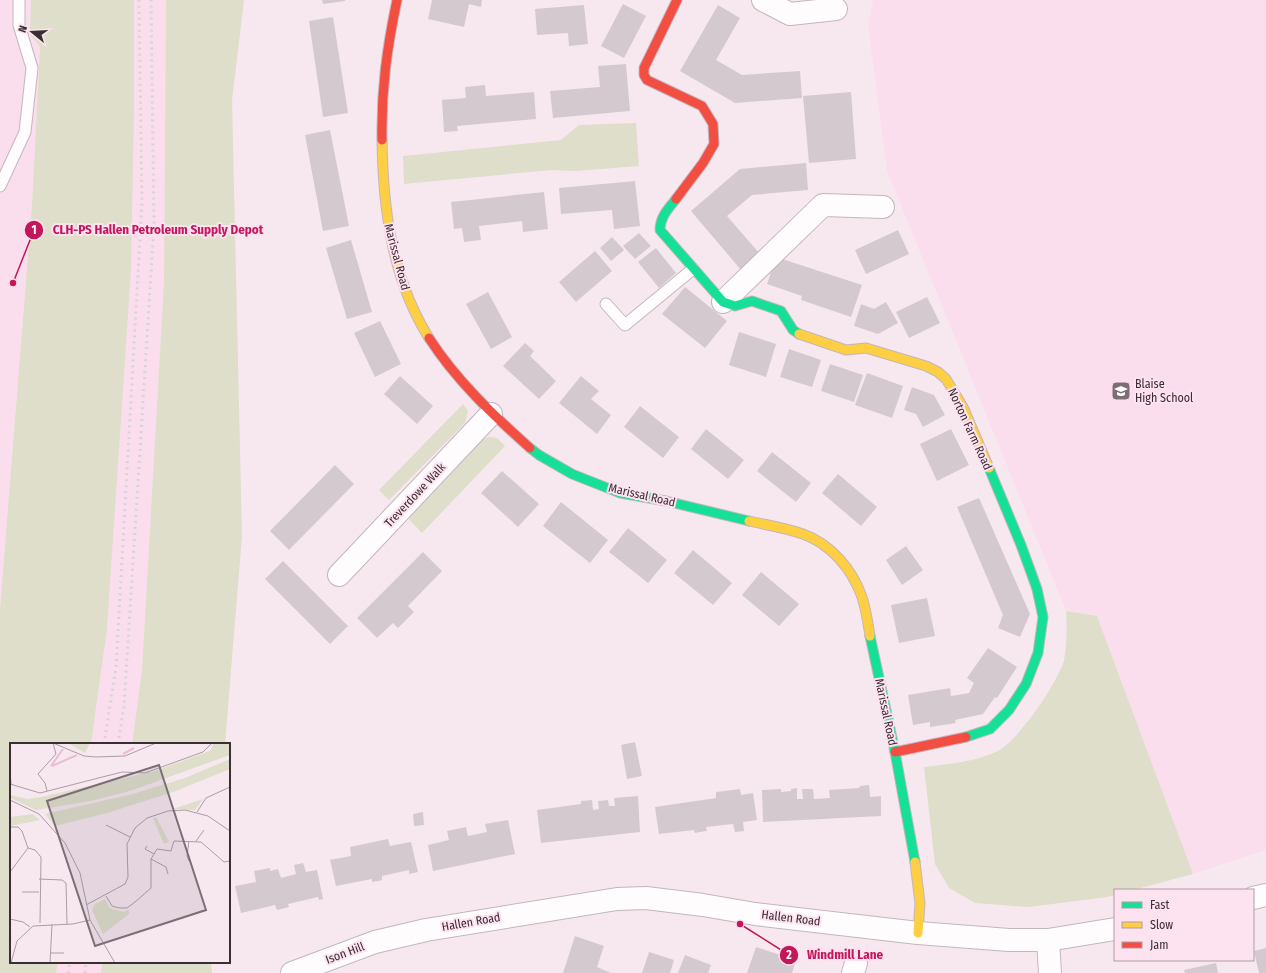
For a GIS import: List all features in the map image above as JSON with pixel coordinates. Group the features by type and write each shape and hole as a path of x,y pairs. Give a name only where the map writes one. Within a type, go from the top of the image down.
{"street":[{"name":"Marissal Road","path":"398,0 387,49 381,102 382,156 388,228 401,282 417,320 440,354 491,414 539,455 572,474 620,493 666,501 803,534 822,544 838,557 850,572 862,597 895,752 917,873 920,903 918,933"},
{"path":"677,0 644,68 644,75 647,80 702,106 713,124 714,144 703,163 663,216 660,223 660,230 723,302 823,205 883,207"},
{"path":"763,0 790,14 836,9"},
{"name":"Norton Farm Road","path":"723,302 735,306 752,301 781,311 793,330 801,336 846,350 866,348 926,366 946,378 963,407 1021,545 1037,589 1043,617 1038,653 1026,684 1009,710 990,729 957,740 895,752"},
{"name":"Treverdowe Walk","path":"339,575 491,414"},
{"path":"1254,898 1266,895"},
{"name":"Hallen Road","path":"375,942 426,930 617,899 654,899 703,905 755,914 918,933 1009,940 1048,940 1114,929"},
{"path":"1048,940 1050,973"},
{"name":"Ison Hill","path":"292,973 375,942"}],"lane":[{"path":"0,186 25,132 32,68 19,25 19,0"},
{"path":"606,304 625,325 693,269"}],"shaded area":[{"path":"0,0 31,0 30,34 40,47 32,205 0,609"},
{"path":"133,0 166,0 164,281 142,670 132,743 91,743 107,629 131,270 134,114"},
{"name":"Blaise High School","path":"873,0 1266,0 1266,850 1193,874 1097,616 1066,611 887,171 868,25"},
{"path":"58,963 102,963 101,973 56,973"}],"green space":[{"path":"31,0 134,0 134,114 131,270 107,629 91,743 10,743 10,963 58,963 56,973 0,973 0,609 32,205 40,47 30,34"},
{"path":"166,0 244,0 232,100 242,536 225,743 132,743 142,670 164,281"},
{"path":"636,123 639,166 576,171 551,170 404,184 403,156 561,140 579,125"},
{"path":"463,404 468,411 465,423 389,500 379,490"},
{"path":"489,437 497,438 505,446 422,533 406,516 478,441"},
{"path":"1066,611 1097,616 1193,874 1137,889 1114,889 1114,895 1107,897 1029,907 975,903 949,888 935,864 924,767 962,762 989,755 998,751 1016,736 1046,696 1061,670 1066,648"},
{"path":"102,963 211,963 212,973 101,973"}],"building":[{"path":"322,0 345,0 345,1 323,4"},
{"path":"432,0 482,0 481,7 469,4 464,27 428,19"},
{"path":"623,4 646,16 624,58 601,46"},
{"path":"584,5 588,44 569,46 568,33 537,35 535,9"},
{"path":"718,5 740,18 716,60 742,75 800,71 802,98 735,103 680,71"},
{"path":"333,17 348,113 323,117 309,21"},
{"path":"626,64 630,111 553,118 550,91 600,87 598,66"},
{"path":"485,85 486,96 534,92 536,119 457,126 458,131 444,132 442,100 466,98 465,87"},
{"path":"851,92 856,159 809,163 803,96"},
{"path":"330,130 349,226 323,231 305,135"},
{"path":"806,163 808,190 752,195 727,216 760,254 741,270 691,211 740,169"},
{"path":"635,181 640,226 614,229 612,210 561,214 559,188"},
{"path":"544,192 548,229 523,232 522,221 479,226 481,240 464,242 462,228 454,229 451,202"},
{"path":"898,230 909,254 866,274 855,250"},
{"path":"639,233 651,246 635,259 623,246"},
{"path":"612,237 624,250 611,261 600,248"},
{"path":"351,240 372,312 347,319 326,248"},
{"path":"656,248 676,273 659,288 638,262"},
{"path":"595,251 612,271 576,302 559,282"},
{"path":"776,257 862,285 851,317 801,300 802,296 767,284"},
{"path":"685,287 727,321 705,348 662,314"},
{"path":"488,292 512,337 491,349 466,304"},
{"path":"927,297 940,323 909,338 896,312"},
{"path":"886,302 898,323 878,334 854,326 861,304 874,309"},
{"path":"380,321 401,364 375,377 354,333"},
{"path":"739,332 776,344 766,377 729,365"},
{"path":"525,343 534,351 530,356 556,381 539,399 503,366"},
{"path":"789,349 821,360 812,387 780,377"},
{"path":"830,364 863,375 854,402 821,391"},
{"path":"867,373 903,386 892,418 855,405"},
{"path":"400,376 433,406 417,424 384,394"},
{"path":"581,376 599,391 591,399 611,415 597,434 559,403"},
{"path":"912,387 934,395 945,415 923,427 916,414 904,410"},
{"path":"640,406 679,437 663,458 624,427"},
{"path":"706,429 744,460 728,479 691,449"},
{"path":"951,429 969,465 937,481 920,444"},
{"path":"772,452 811,483 796,502 757,471"},
{"path":"335,465 354,484 289,550 270,531"},
{"path":"502,471 539,504 518,527 481,493"},
{"path":"838,474 877,507 861,526 822,493"},
{"path":"979,498 1030,614 1020,637 998,628 1003,615 957,507"},
{"path":"561,502 608,540 590,563 543,526"},
{"path":"628,528 667,560 648,583 609,552"},
{"path":"906,546 923,570 902,585 886,560"},
{"path":"693,550 732,583 713,605 674,573"},
{"path":"423,552 442,571 408,606 414,612 398,628 393,623 377,638 357,618"},
{"path":"283,561 348,626 330,644 265,579"},
{"path":"761,572 799,604 779,626 742,595"},
{"path":"927,598 935,636 899,643 891,605"},
{"path":"988,648 1017,667 997,698 995,697 983,714 955,720 956,723 930,727 930,722 913,725 908,695 950,688 951,696 969,693 974,683 967,678"},
{"path":"635,742 642,776 627,779 621,745"},
{"path":"869,785 870,797 881,796 881,816 763,822 762,790 781,789 781,792 791,791 791,789 797,788 797,799 803,799 802,789 813,789 814,799 830,798 829,790 859,788 860,786"},
{"path":"740,789 741,795 753,793 757,820 743,822 744,831 735,832 733,824 706,827 707,831 695,833 694,830 659,834 655,807 716,798 716,792"},
{"path":"638,796 640,832 541,843 537,810 581,804 581,801 592,800 593,810 599,809 598,801 608,800 609,806 615,806 614,798"},
{"path":"423,812 424,825 414,826 413,814"},
{"path":"508,820 515,854 433,871 428,845 449,840 447,831 466,827 468,836 487,832 485,824"},
{"path":"388,839 390,846 411,842 418,872 409,874 409,870 382,876 382,880 379,881 372,882 372,879 336,886 330,860 351,856 350,847"},
{"path":"303,863 306,872 317,870 323,899 319,900 318,897 288,904 289,907 277,910 275,905 241,913 235,886 256,882 254,871 270,868 270,871 278,869 281,878 296,874 294,865"},
{"path":"575,936 604,946 597,967 611,973 563,973"},
{"path":"756,947 796,960 792,973 747,973"},
{"path":"1266,948 1266,973 1259,973 1254,951"},
{"path":"649,952 674,960 670,973 642,973"},
{"path":"685,955 711,965 708,973 678,973"},
{"path":"1216,963 1218,973 1185,973 1184,970"}],"railway":[{"path":"104,743 116,667 142,202 139,0"},
{"path":"118,743 124,706 154,225 151,0"},
{"path":"68,973 70,963"},
{"path":"85,973 86,963"}],"traffic: fast":[{"path":"676,199 663,217 660,230 723,302 735,306 752,301 781,311 793,330 799,334"},
{"path":"530,448 539,455 572,474 620,493 666,501 749,521"},
{"path":"966,737 990,729 1009,710 1026,684 1038,653 1043,617 1037,589 1021,545 989,468"},
{"path":"870,636 895,752 915,862"}],"traffic: slow":[{"path":"382,140 385,192 392,243 406,292 416,315 429,338"},
{"path":"799,334 846,350 866,348 926,366 938,372 946,379 963,407 989,468"},
{"path":"749,521 803,534 823,544 831,551 846,567 858,587 865,606 870,636"},
{"path":"915,862 920,903 918,933"}],"traffic: jam":[{"path":"382,140 385,69 397,0"},
{"path":"676,199 703,163 714,144 713,124 702,106 647,80 644,75 644,68 677,0"},
{"path":"429,338 463,383 502,423 530,448"},
{"path":"895,752 966,737"}],"place":[{"name":"CLH-PS Hallen Petroleum Supply Depot","path":"13,283"},
{"name":"Blaise High School","path":"1121,391"},
{"name":"Windmill Lane","path":"740,924"}]}
